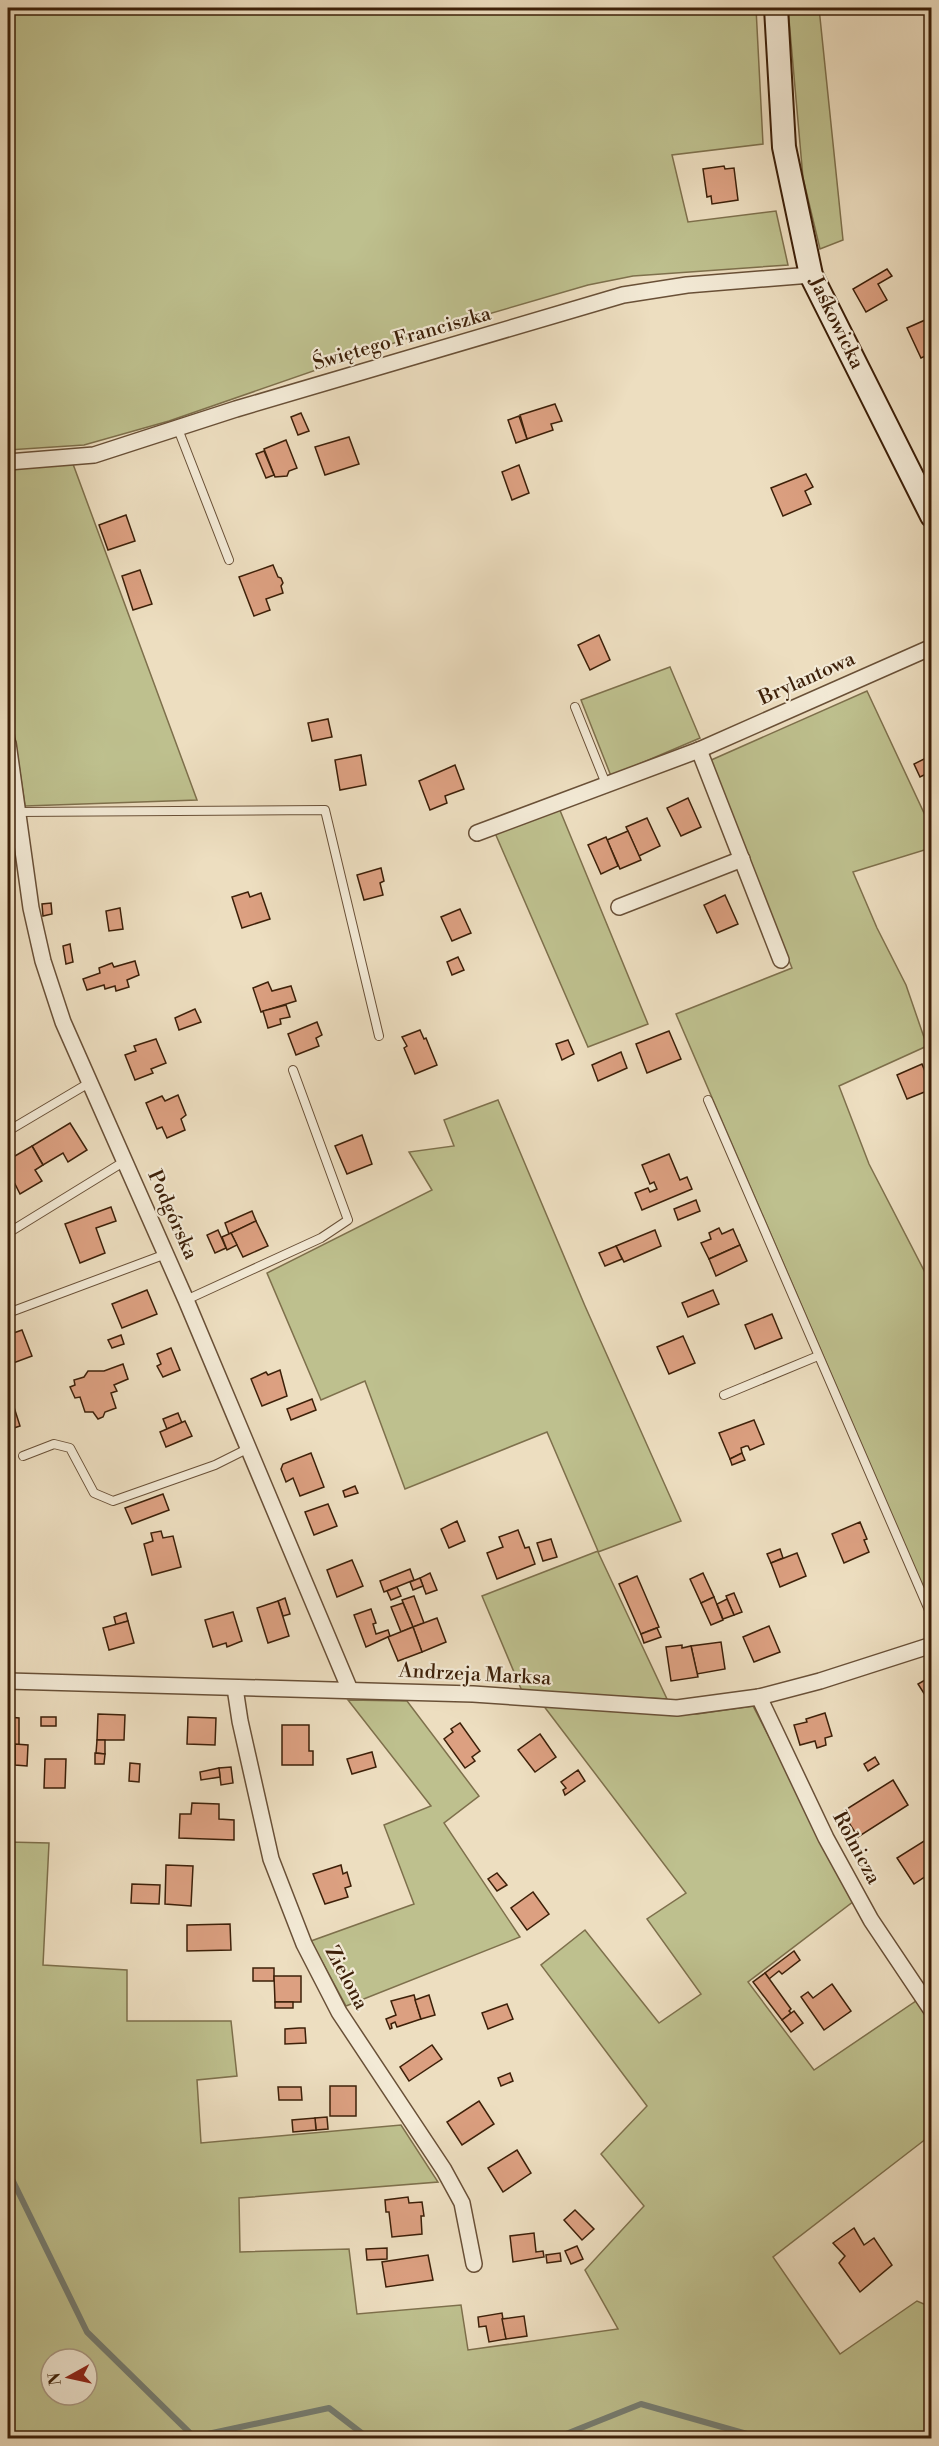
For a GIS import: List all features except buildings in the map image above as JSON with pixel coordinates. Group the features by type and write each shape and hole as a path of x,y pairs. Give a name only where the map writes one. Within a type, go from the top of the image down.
{"street":[{"name":"Jaśkowicka","path":"776,8 784,147 812,275 932,516"},
{"name":"Świętego Franciszka","path":"8,462 94,455 623,295 687,285 812,275"},
{"name":"Brylantowa","path":"477,833 699,750 932,647"},
{"name":"Podgórska","path":"8,743 31,908 43,961 63,1022 186,1300 350,1690"},
{"path":"699,750 782,960"},
{"path":"619,907 742,859"},
{"name":"Andrzeja Marksa","path":"8,1681 473,1694 677,1708 759,1697 820,1681 932,1645"},
{"name":"Zielona","path":"235,1688 240,1721 271,1859 304,1944 339,2012 444,2170 462,2203 474,2264"},
{"name":"Rolnicza","path":"759,1697 826,1838 871,1920 932,2012"}],"lane":[{"path":"177,429 229,560"},
{"path":"575,707 606,784"},
{"path":"17,812 325,810 379,1035"},
{"path":"186,1300 321,1238 348,1220 293,1070"},
{"path":"8,1131 89,1083"},
{"path":"708,1100 932,1617"},
{"path":"8,1233 125,1161"},
{"path":"8,1313 166,1254"},
{"path":"724,1395 818,1356"},
{"path":"23,1456 54,1444 70,1448 94,1493 112,1501 215,1465 249,1448"}],"green space":[{"path":"8,8 616,8 618,14 703,8 756,8 763,144 672,155 688,222 776,211 788,265 633,276 588,285 423,333 169,421 84,445 8,450"},
{"path":"788,8 819,8 843,240 820,249 803,178"},
{"path":"73,464 197,800 25,806 8,691 8,469"},
{"path":"670,667 700,738 611,776 581,700"},
{"path":"867,691 931,828 931,848 853,872 877,928 906,985 927,1046 839,1086 869,1164 931,1284 931,1606 676,1014 792,968 709,761"},
{"path":"559,808 648,1024 588,1047 495,833"},
{"path":"498,1100 585,1306 681,1521 598,1552 667,1699 522,1691 482,1596 598,1551 547,1432 405,1489 365,1381 321,1400 267,1273 432,1190 409,1152 454,1146 444,1120"},
{"path":"348,1700 407,1701 479,1796 444,1823 520,1937 346,2006 311,1941 414,1904 384,1825 431,1806"},
{"path":"543,1705 697,1714 753,1706 854,1901 748,1982 814,2070 916,2001 932,2023 931,2135 773,2257 840,2354 917,2301 931,2307 931,2438 8,2438 8,1842 49,1843 43,1965 127,1970 127,2021 231,2021 237,2076 197,2080 201,2143 401,2125 438,2182 239,2198 240,2252 349,2249 357,2314 461,2305 468,2350 618,2329 585,2270 644,2206 601,2154 647,2106 541,1965 585,1930 659,2023 701,1994 647,1919 686,1893"}],"waterway":[{"path":"8,2171 87,2332 194,2437"},
{"path":"556,2438 641,2404 761,2438"},
{"path":"189,2438 329,2408 368,2438"}]}
